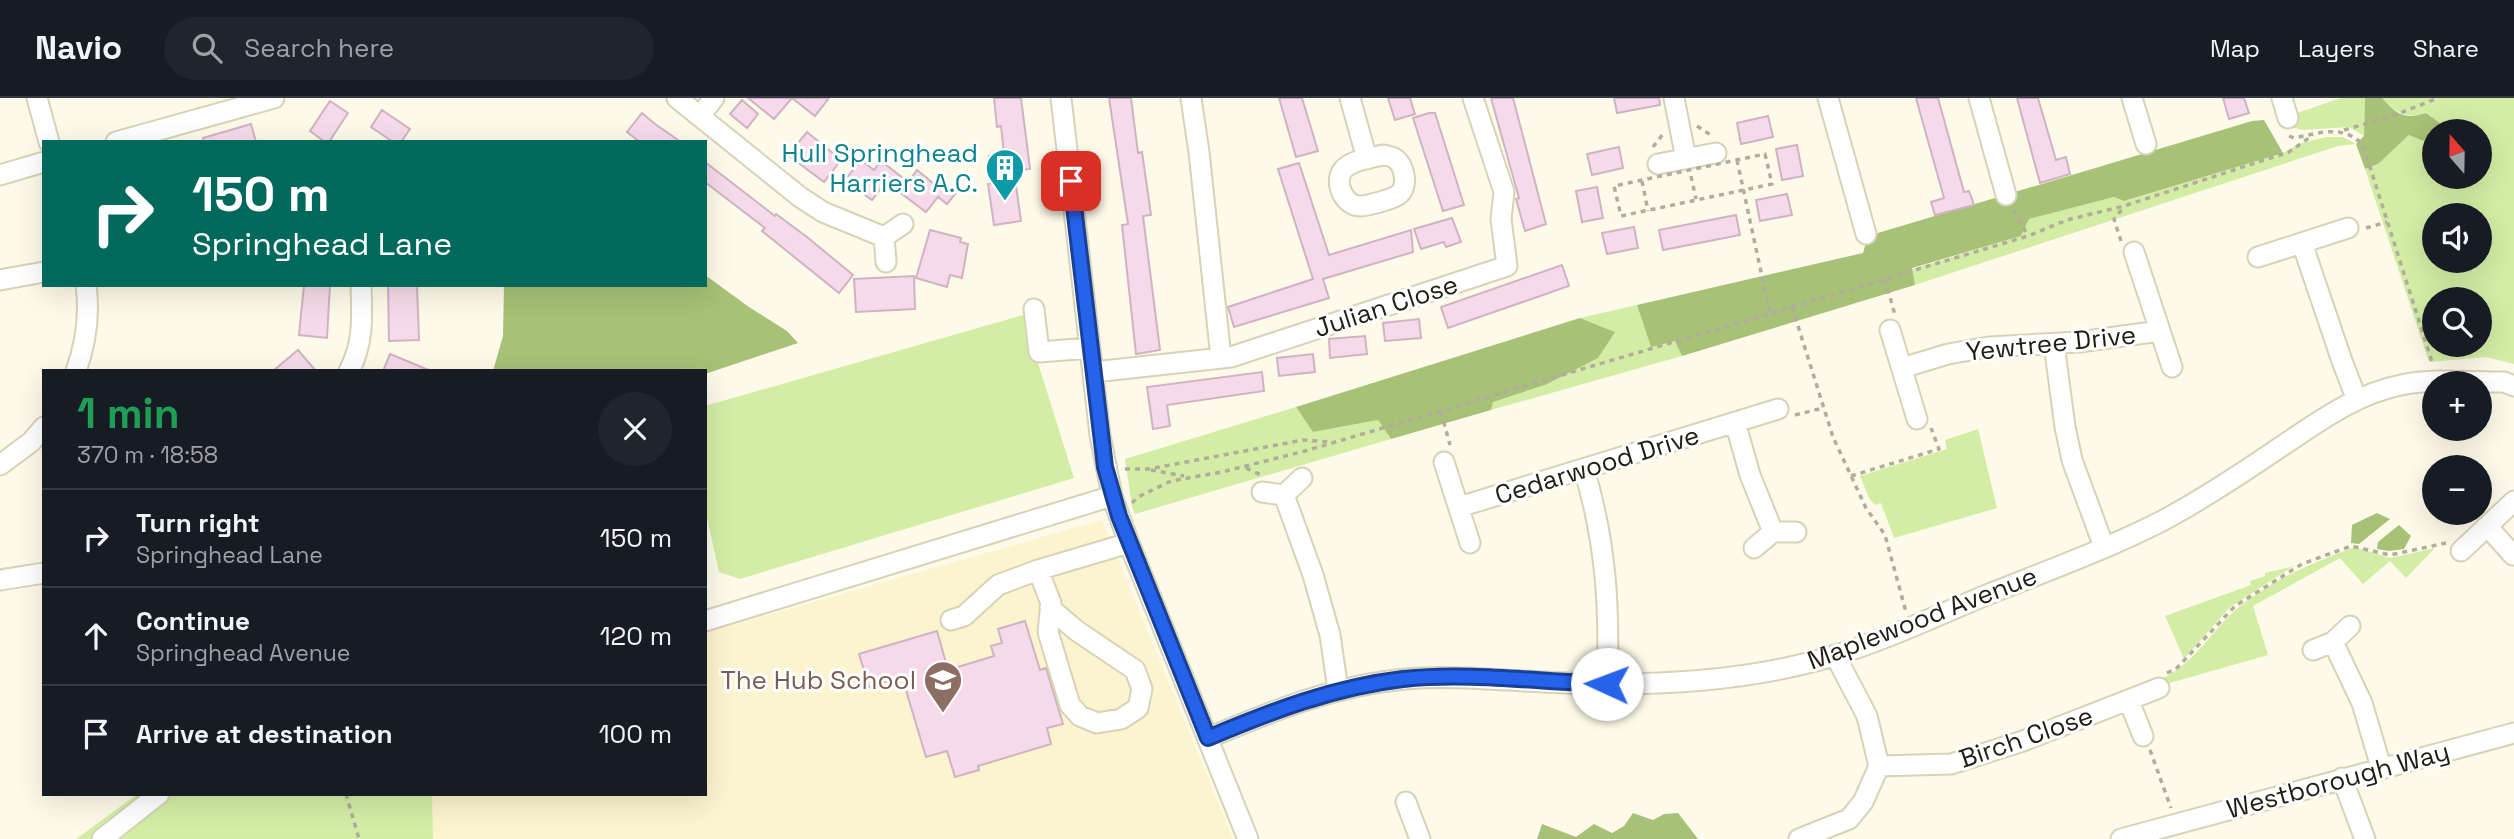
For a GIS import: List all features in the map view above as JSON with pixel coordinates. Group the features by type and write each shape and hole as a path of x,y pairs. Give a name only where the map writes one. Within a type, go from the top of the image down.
{"street":[{"path":"37,98 48,140"},
{"path":"123,140 274,98"},
{"path":"677,98 800,197 823,212 884,237"},
{"path":"700,116 714,98"},
{"path":"1061,98 1100,435 1112,496 1248,839"},
{"path":"1191,98 1221,358"},
{"path":"1350,98 1367,159"},
{"name":"Julian Close","path":"1094,372 1231,357 1507,266 1500,219 1504,192 1474,98"},
{"path":"1674,98 1688,165"},
{"path":"1828,98 1866,234"},
{"path":"1979,98 2006,195"},
{"path":"2132,98 2146,144"},
{"path":"2283,98 2288,118"},
{"path":"1652,162 1688,165 1718,147"},
{"path":"0,174 42,163"},
{"path":"884,237 903,225"},
{"path":"2258,257 2348,228"},
{"path":"884,237 886,262"},
{"path":"2302,243 2357,400"},
{"name":"Yewtree Drive","path":"2134,252 2172,367"},
{"path":"0,279 42,272"},
{"path":"77,369 85,346 89,305 86,287"},
{"path":"350,369 357,358 363,332 361,287"},
{"path":"1034,309 1039,352 1090,348"},
{"path":"1890,330 1917,419"},
{"name":"Yewtree Drive","path":"1902,368 1989,346 2054,344 2160,331"},
{"path":"2054,344 2072,460 2104,547"},
{"name":"Maplewood Avenue","path":"2492,382 2504,382 2514,386"},
{"name":"Maplewood Avenue","path":"1208,738 1274,710 1338,690 1404,679 1467,677 1607,684 1676,682 1785,669 1835,656 2159,522 2210,494 2322,418 2357,400 2399,385 2422,383"},
{"name":"Cedarwood Drive","path":"1459,507 1778,409"},
{"name":"Cedarwood Drive","path":"1735,422 1750,475 1773,532"},
{"path":"0,465 31,442 42,429"},
{"name":"Cedarwood Drive","path":"1444,462 1470,543"},
{"path":"1584,469 1596,509 1604,552 1609,640 1607,684"},
{"path":"1284,495 1302,478"},
{"path":"1262,492 1284,495"},
{"path":"1284,495 1313,575 1330,635 1338,690"},
{"path":"707,620 1112,496"},
{"path":"2461,551 2514,501"},
{"path":"2487,526 2513,555"},
{"path":"1754,548 1773,532 1796,532"},
{"path":"951,620 964,616 998,585 1129,543"},
{"path":"1038,570 1051,603 1050,608 1048,632 1070,705 1080,716 1097,723 1121,719 1138,708 1142,689 1135,670 1077,631 1050,608"},
{"path":"0,580 42,573"},
{"path":"2313,650 2333,642 2350,626"},
{"path":"2333,642 2362,703 2381,767"},
{"path":"1799,839 1849,818 1863,802 1879,766 1867,716 1835,656"},
{"name":"Birch Close","path":"1879,766 1951,764 2023,741 2159,688"},
{"name":"Birch Close","path":"2129,701 2143,736"},
{"name":"Westborough Way","path":"2121,839 2181,831 2342,778 2514,733"},
{"path":"2342,778 2365,839"},
{"path":"102,839 156,796"},
{"path":"1406,802 1420,839"}],"path":[{"path":"2288,118 2281,127 2285,135 2294,138 2342,131 2390,117 2438,98"},
{"path":"1665,131 1652,162 1652,178 1614,186 1621,216 1772,184 1765,154 1727,162 1718,147 1697,125"},
{"path":"2342,131 2353,135 2363,145 2433,371"},
{"path":"1119,516 1138,498 1171,481 1234,470 1335,442 2028,236 2067,220 2124,206 2289,152 2312,135"},
{"path":"1737,160 1770,314"},
{"path":"1688,165 1696,200"},
{"path":"1642,181 1648,211"},
{"path":"2006,195 2028,236"},
{"path":"2124,206 2114,219 2124,250 2134,252"},
{"path":"1885,279 1898,324 1890,330"},
{"path":"1792,307 1823,408 1866,508 1885,535 1909,626"},
{"path":"1778,409 1785,418 1823,408"},
{"path":"1440,411 1454,456 1444,462"},
{"path":"1851,476 1938,449 1929,423 1917,419"},
{"path":"1149,469 1303,440 1335,442"},
{"path":"1105,467 1149,469 1189,477"},
{"path":"2159,688 2159,677 2176,669 2235,606 2302,564 2351,546 2390,555 2453,542 2461,551"},
{"path":"2143,736 2181,831"},
{"path":"347,796 359,839"}],"shaded area":[{"name":"The Hub School","path":"1102,520 1233,839 433,839 432,796 707,796 707,632"}],"green space":[{"path":"2341,98 2365,98 2364,136 2349,127 2301,130 2292,127 2285,117"},
{"path":"2365,98 2382,98 2396,112 2406,116 2426,113 2434,119 2422,119 2422,141 2409,135 2378,164 2365,169 2356,144 2364,136"},
{"path":"2382,98 2514,98 2514,364 2486,357 2492,357 2492,287 2422,287 2422,341 2365,169 2378,164 2409,135 2422,141 2422,189 2492,189 2492,119 2434,119 2426,113 2407,115 2397,111"},
{"path":"2264,120 2283,153 2124,201 2114,197 2029,219 2021,236 1912,268 1915,285 1682,356 1675,341 1651,347 1637,305 1863,253 1868,236 2252,121"},
{"path":"2326,137 2343,137 2356,144 2338,146 1915,285 1912,269 2021,236 2029,219 2114,197 2124,201 2283,153 2298,144"},
{"path":"707,276 787,331 798,343 707,373 707,369 494,369 503,336 504,287 707,287"},
{"path":"1637,305 1651,346 1675,340 1682,356 1491,410 1492,402 1545,385 1615,332 1580,318"},
{"path":"1023,315 1074,478 740,579 719,572 707,518 707,405"},
{"path":"1580,318 1615,332 1598,358 1545,385 1493,402 1491,410 1391,439 1378,420 1313,432 1296,407"},
{"path":"2427,357 2486,357 2429,362"},
{"path":"1296,407 1313,432 1378,420 1391,439 1135,514 1125,459"},
{"path":"1978,429 1997,508 1894,538 1881,503 1875,505 1869,498 1860,476 1947,449 1945,440"},
{"path":"2377,513 2390,519 2359,544 2351,543 2352,525"},
{"path":"2399,525 2411,536 2404,549 2377,549 2378,542"},
{"path":"2354,547 2390,558 2435,548 2406,578 2390,561 2363,584 2340,558 2253,606 2268,655 2166,684 2163,678 2191,658 2244,603 2273,583"},
{"path":"2294,566 2230,607 2184,659 2165,616 2251,585 2250,581 2265,576 2265,573"},
{"path":"135,796 432,796 433,839 76,839"},
{"path":"1633,813 1653,820 1664,814 1678,813 1698,839 1537,839 1542,824 1576,837 1594,824 1612,833 1624,826"}],"building":[{"path":"748,98 792,98 774,119"},
{"path":"792,98 829,98 815,116"},
{"path":"994,98 1021,98 1030,169 1014,171 1021,221 994,225 988,184 993,183 989,156 1004,154 1001,126 997,127"},
{"path":"1109,98 1131,98 1138,153 1142,152 1151,215 1143,216 1160,350 1136,354 1122,225 1128,224"},
{"path":"1279,98 1302,98 1318,151 1296,157"},
{"path":"1388,98 1410,98 1415,114 1395,120"},
{"path":"1491,98 1513,98 1546,224 1525,231 1516,199 1519,198"},
{"path":"1614,98 1659,98 1660,105 1617,113"},
{"path":"1916,98 1938,98 1964,192 1969,191 1974,205 1935,215 1931,202 1944,198"},
{"path":"2017,98 2038,98 2056,160 2066,157 2070,174 2040,183"},
{"path":"2223,98 2244,98 2249,113 2229,119"},
{"path":"742,100 758,114 747,128 730,114"},
{"path":"330,101 348,113 330,140 322,140 310,131"},
{"path":"382,110 410,129 402,140 390,140 371,127"},
{"path":"642,113 678,140 637,140 627,132"},
{"path":"1435,113 1464,205 1443,211 1413,118"},
{"path":"1768,116 1773,137 1741,144 1737,123"},
{"path":"251,124 255,140 204,140"},
{"path":"807,132 841,160 824,182 788,155"},
{"path":"1797,145 1803,176 1782,180 1776,149"},
{"path":"1619,147 1623,168 1592,175 1587,154"},
{"path":"861,160 874,170 881,161 908,182 917,170 934,184 938,179 956,193 947,204 938,197 926,212 886,182 872,200 845,180"},
{"path":"1299,163 1329,255 1411,230 1413,252 1323,279 1329,298 1234,327 1228,307 1313,279 1278,169"},
{"path":"707,164 807,237 853,275 839,293 762,231 765,228 707,184"},
{"path":"1597,187 1603,218 1582,222 1576,191"},
{"path":"1787,194 1792,215 1760,221 1756,200"},
{"path":"1736,215 1740,235 1663,250 1659,230"},
{"path":"1452,218 1461,242 1446,247 1444,242 1421,249 1414,229"},
{"path":"1634,227 1638,248 1607,254 1602,233"},
{"path":"930,230 961,238 960,242 968,244 962,278 950,275 947,287 916,278"},
{"path":"1562,265 1569,286 1448,328 1441,307"},
{"path":"914,276 915,309 856,312 854,279"},
{"path":"304,287 330,287 327,338 299,335"},
{"path":"388,287 417,287 419,340 389,341"},
{"path":"1419,319 1421,338 1385,341 1383,323"},
{"path":"1365,336 1367,354 1330,358 1329,339"},
{"path":"298,350 314,369 275,369"},
{"path":"390,354 426,369 384,369"},
{"path":"1313,354 1315,372 1279,376 1277,358"},
{"path":"1262,372 1264,391 1167,405 1170,426 1153,429 1147,387"},
{"path":"1025,621 1040,670 1046,668 1063,724 1047,728 1051,744 978,766 979,770 955,777 947,751 926,757 902,677 869,687 859,654 937,631 948,670 994,656 991,646 1002,643 998,629"}],"place":[{"name":"Hull Springhead Harriers A.C.","path":"1005,202"},
{"name":"The Hub School","path":"943,714"}],"route":[{"path":"1071,181 1100,435 1112,496 1208,738 1274,710 1338,690 1404,679 1467,677 1607,684"}]}
